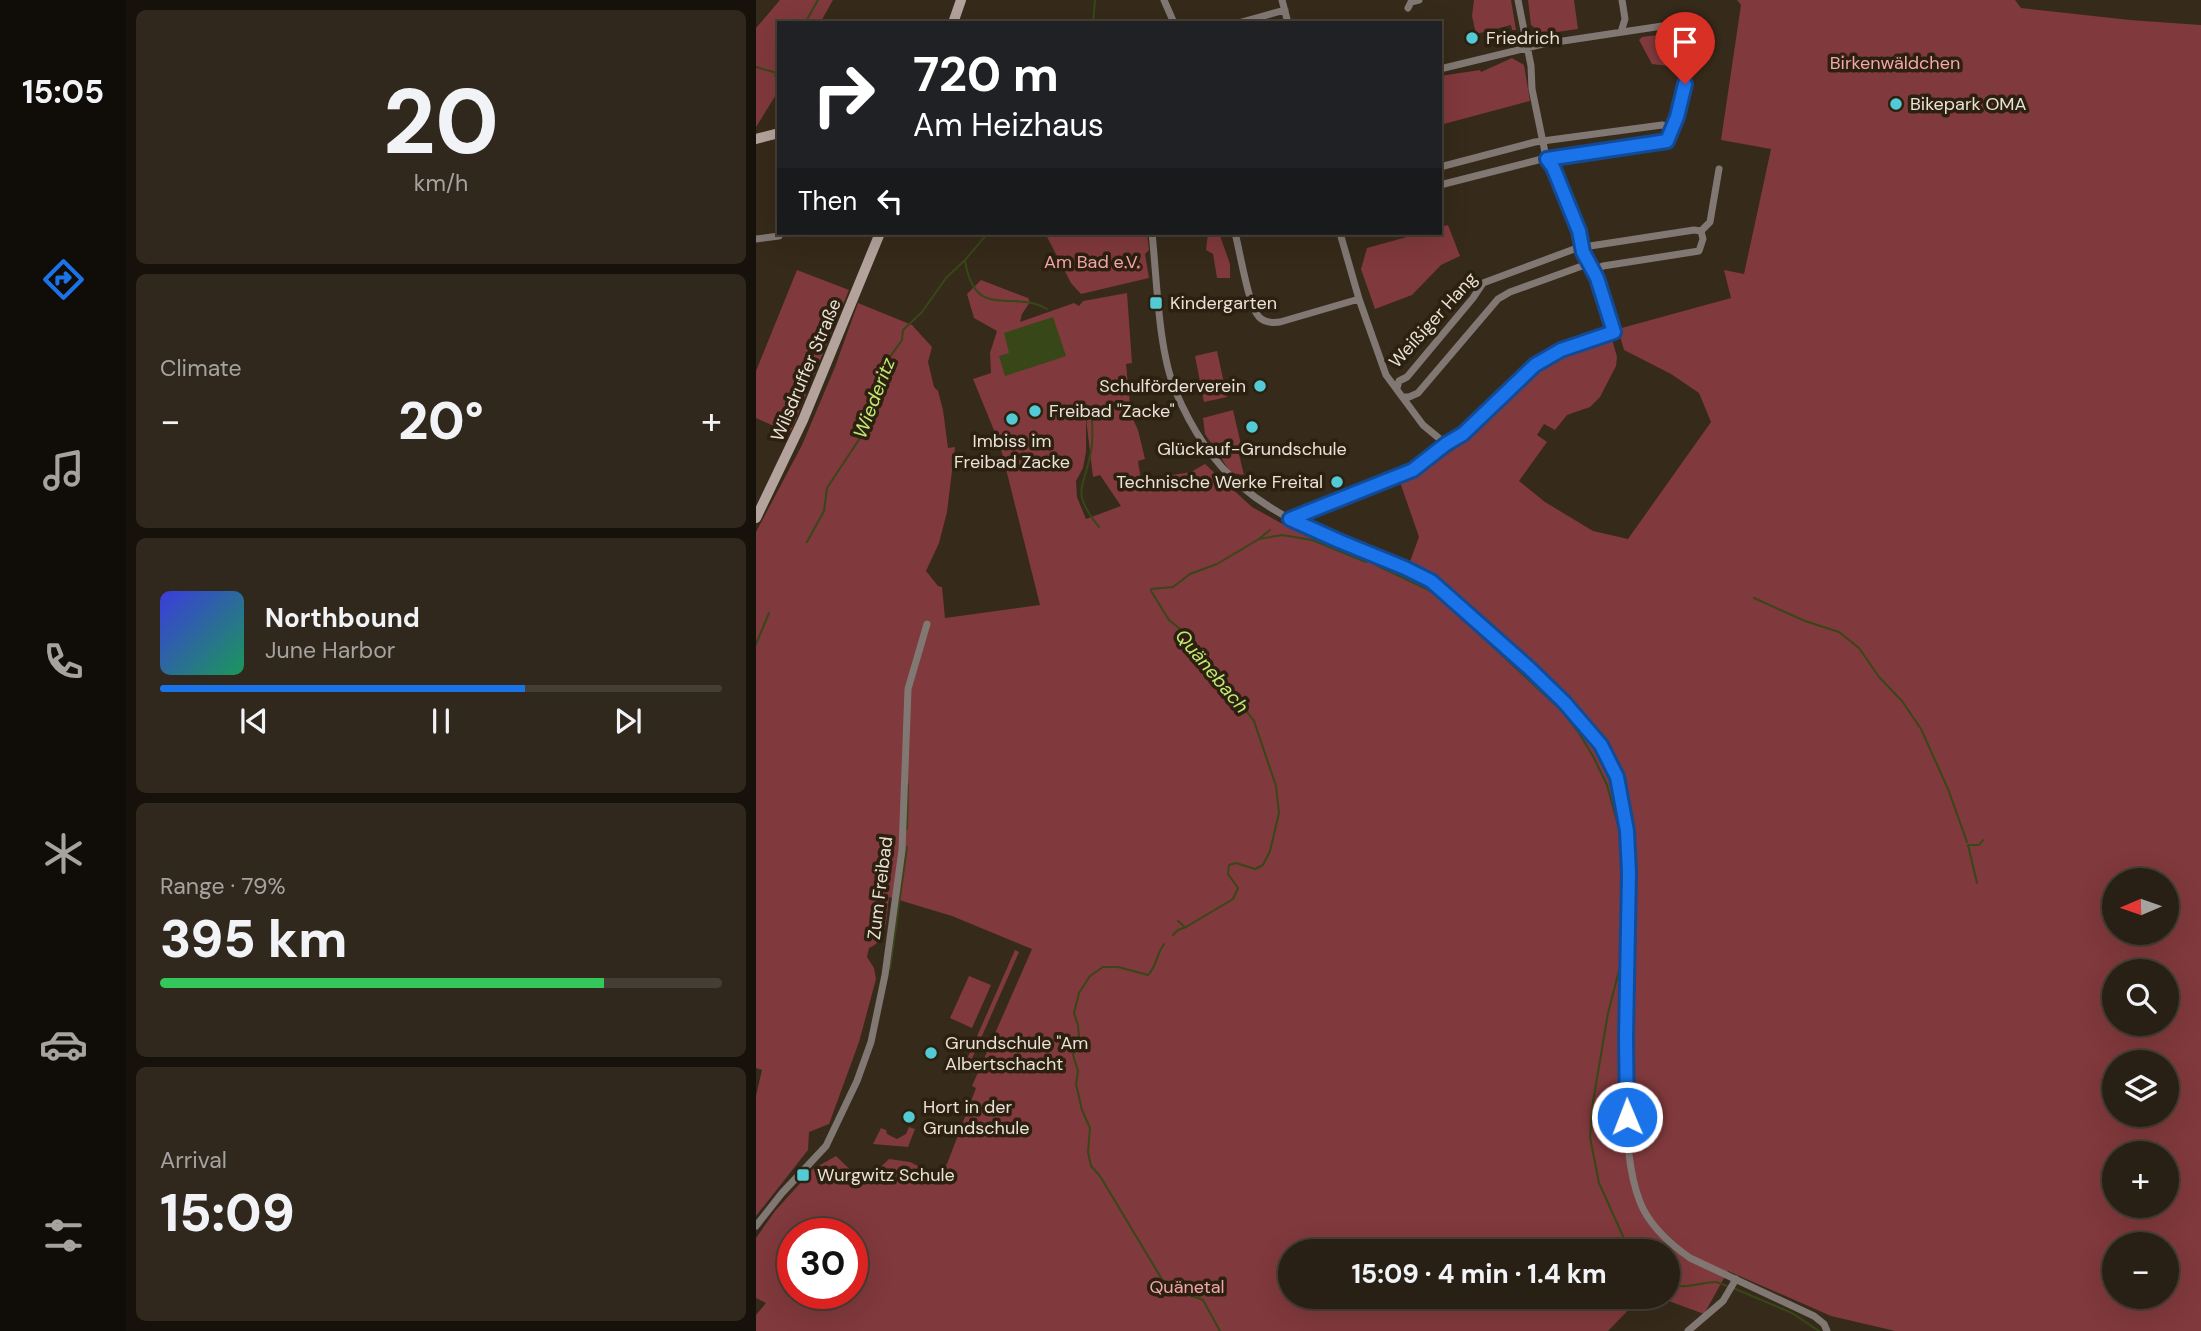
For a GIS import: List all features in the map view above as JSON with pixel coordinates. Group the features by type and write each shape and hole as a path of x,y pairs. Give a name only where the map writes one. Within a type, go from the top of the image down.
{"main road":[{"path":"954,21 961,0"},
{"path":"756,139 777,134"},
{"name":"Wilsdruffer Straße","path":"756,517 803,420 879,235"}],"street":[{"path":"1164,0 1173,21"},
{"path":"1282,0 1288,21"},
{"path":"1408,8 1411,2 1419,0"},
{"path":"1290,519 1413,470 1463,434 1535,365 1561,350 1614,332 1593,271 1586,261 1579,231 1542,142 1518,0"},
{"path":"1621,32 1625,19 1622,0"},
{"path":"1245,21 1285,10"},
{"path":"1442,68 1527,47 1689,22 1693,25 1693,44 1681,101 1667,141 1547,159 1442,184"},
{"path":"1442,167 1542,142 1662,125 1673,128"},
{"path":"1593,271 1603,266 1699,251 1702,235 1710,222 1719,169"},
{"name":"Weißiger Hang","path":"1397,388 1399,381 1407,377 1474,298 1483,283 1582,247 1694,229 1702,235"},
{"path":"1152,235 1165,352 1172,381 1206,448 1228,476 1254,497 1290,519 1431,581 1529,668 1564,702 1601,745 1617,777 1626,826 1629,873 1626,1089 1631,1171 1641,1203 1658,1230 1673,1246 1690,1258 1734,1285 1763,1291 1814,1316 1826,1329"},
{"path":"1236,235 1252,301 1262,320 1280,322 1359,299"},
{"path":"1341,235 1386,376 1423,425 1446,444"},
{"path":"756,239 779,236"},
{"name":"Weißiger Hang","path":"1403,397 1418,393 1498,299 1510,292 1582,266 1586,261"},
{"name":"Zum Freibad","path":"756,1226 800,1172 826,1146 865,1062 883,985 902,849 908,689 927,624"},
{"path":"1688,1331 1723,1301 1734,1285"}],"green space":[{"path":"780,0 833,0 821,21 777,21 777,93 756,127 756,28"},
{"path":"1474,0 1511,0 1516,30 1512,30 1511,25 1476,34 1472,16"},
{"path":"1528,0 1574,0 1578,29 1543,34 1531,25"},
{"path":"1737,0 2015,0 2021,8 2201,25 2201,1331 1895,1331 1831,1316 1728,1271 1704,1314 1680,1305 1680,1239 1278,1239 1278,1309 1629,1309 1608,1331 756,1331 756,1315 766,1303 756,1298 756,1238 775,1211 813,1169 836,1156 864,1183 889,1159 910,1162 934,1174 947,1164 976,1088 972,1086 1032,949 952,916 889,897 883,934 875,945 869,948 867,957 874,968 876,979 859,1042 829,1124 809,1132 808,1150 756,1216 756,1096 762,1070 756,1068 756,532 802,445 858,303 912,325 932,347 928,362 943,410 948,448 955,447 947,512 939,543 926,571 938,586 942,587 945,618 1040,605 1000,445 973,379 991,373 990,353 997,331 974,318 967,294 981,280 1028,298 1030,302 1020,322 1074,303 1079,306 1083,301 1127,293 1132,363 1126,364 1131,415 1138,430 1145,459 1138,461 1141,480 1191,472 1205,464 1252,507 1288,527 1405,575 1419,537 1400,482 1428,468 1466,441 1543,368 1558,358 1612,339 1617,357 1616,366 1600,397 1590,407 1567,415 1555,430 1544,424 1537,435 1547,442 1519,481 1545,502 1593,531 1628,539 1711,422 1699,393 1671,374 1624,350 1618,329 1731,298 1724,270 1744,274 1771,149 1721,140 1741,5","holes":["1086,418 1093,477 1100,475 1121,506 1086,519 1077,497 1076,481 1083,468 1086,452"]},
{"path":"1682,32 1677,67 1652,64 1639,40 1642,37"},
{"path":"1512,58 1524,65 1530,101 1442,124 1442,76 1481,72"},
{"path":"1448,225 1460,256 1441,265 1412,295 1375,309 1361,269 1367,248 1414,235 1442,235 1442,226"},
{"name":"Am Bad e.V.","path":"1046,235 1147,235 1149,250 1145,254 1149,278 1081,294 1071,283"},
{"path":"1208,235 1220,235 1230,264 1230,278 1217,278 1213,254 1206,250"},
{"path":"797,270 849,290 790,433 756,418 756,371"},
{"path":"1217,351 1227,397 1204,402 1195,356"},
{"path":"1233,410 1242,449 1238,450 1244,475 1231,473 1205,434 1203,418"},
{"path":"1015,950 1019,952 967,1070 963,1068"},
{"path":"969,976 991,985 972,1028 950,1018"},
{"path":"909,1127 915,1129 908,1147 873,1144 881,1128 897,1139 906,1134"}],"shaded area":[{"path":"1053,317 1066,356 1005,376 999,356 1009,353 1004,333"}],"waterway":[{"path":"806,21 818,0"},
{"name":"Wiederitz","path":"1093,21 1095,0"},
{"path":"756,67 777,73"},
{"path":"775,76 777,72"},
{"name":"Wiederitz","path":"807,542 824,511 827,488 864,432 881,382 883,367 902,340 903,330 922,312 946,278 986,235"},
{"name":"Quänebach","path":"965,261 970,280 977,292 986,298 1034,303 1047,309"},
{"name":"Quänebach","path":"1091,407 1092,446 1082,497 1099,527"},
{"path":"1260,538 1270,530"},
{"path":"1151,589 1173,587 1190,574 1217,564 1259,539 1282,535 1312,540 1366,562"},
{"path":"1376,565 1435,593 1561,710 1579,733 1607,785 1622,839"},
{"name":"Quänebach","path":"1151,591 1169,620 1190,637 1254,721 1276,786 1279,813 1270,851 1263,865 1255,869 1236,863 1229,865 1228,874 1238,888 1233,899 1173,935"},
{"path":"1754,598 1805,621 1839,632 1859,648 1921,729 1948,789 1967,842"},
{"name":"Wiederitz","path":"756,644 769,613"},
{"path":"907,829 908,784"},
{"path":"1977,883 1968,845 1979,845 1983,840"},
{"path":"890,969 907,847"},
{"path":"1622,856 1624,910 1621,963 1608,1013 1590,1137 1599,1183 1624,1239"},
{"path":"1178,921 1185,927"},
{"name":"Quänebach","path":"1164,944 1148,975 1118,967 1103,967 1090,976 1079,993 1074,1013 1079,1037 1073,1055 1078,1071 1076,1084 1082,1110 1090,1128 1088,1152 1091,1166 1100,1176 1163,1281 1203,1300 1220,1331"},
{"path":"1680,1286 1716,1282 1727,1286"},
{"path":"1733,1288 1792,1313 1819,1331"}],"place":[{"name":"Friedrich","path":"1472,38"},
{"name":"Bikepark OMA","path":"1896,104"},
{"name":"Kindergarten","path":"1156,303"},
{"name":"Schulförderverein","path":"1260,386"},
{"name":"Freibad \"Zacke\"","path":"1035,411"},
{"name":"Imbiss im Freibad Zacke","path":"1012,419"},
{"name":"Glückauf-Grundschule","path":"1252,427"},
{"name":"Technische Werke Freital","path":"1337,482"},
{"name":"Grundschule \"Am Albertschacht","path":"931,1053"},
{"name":"Hort in der Grundschule","path":"909,1117"},
{"name":"Wurgwitz Schule","path":"803,1175"}],"route":[{"path":"1627,1117 1629,873 1626,815 1617,777 1601,745 1564,702 1529,668 1431,581 1290,519 1413,470 1463,434 1535,365 1553,353 1614,332 1597,278 1583,252 1579,231 1553,167 1547,159 1667,141 1677,117 1685,84"}],"park label":[{"name":"Birkenwäldchen","path":"1895,63"},
{"name":"Quänetal","path":"1187,1287"}]}
